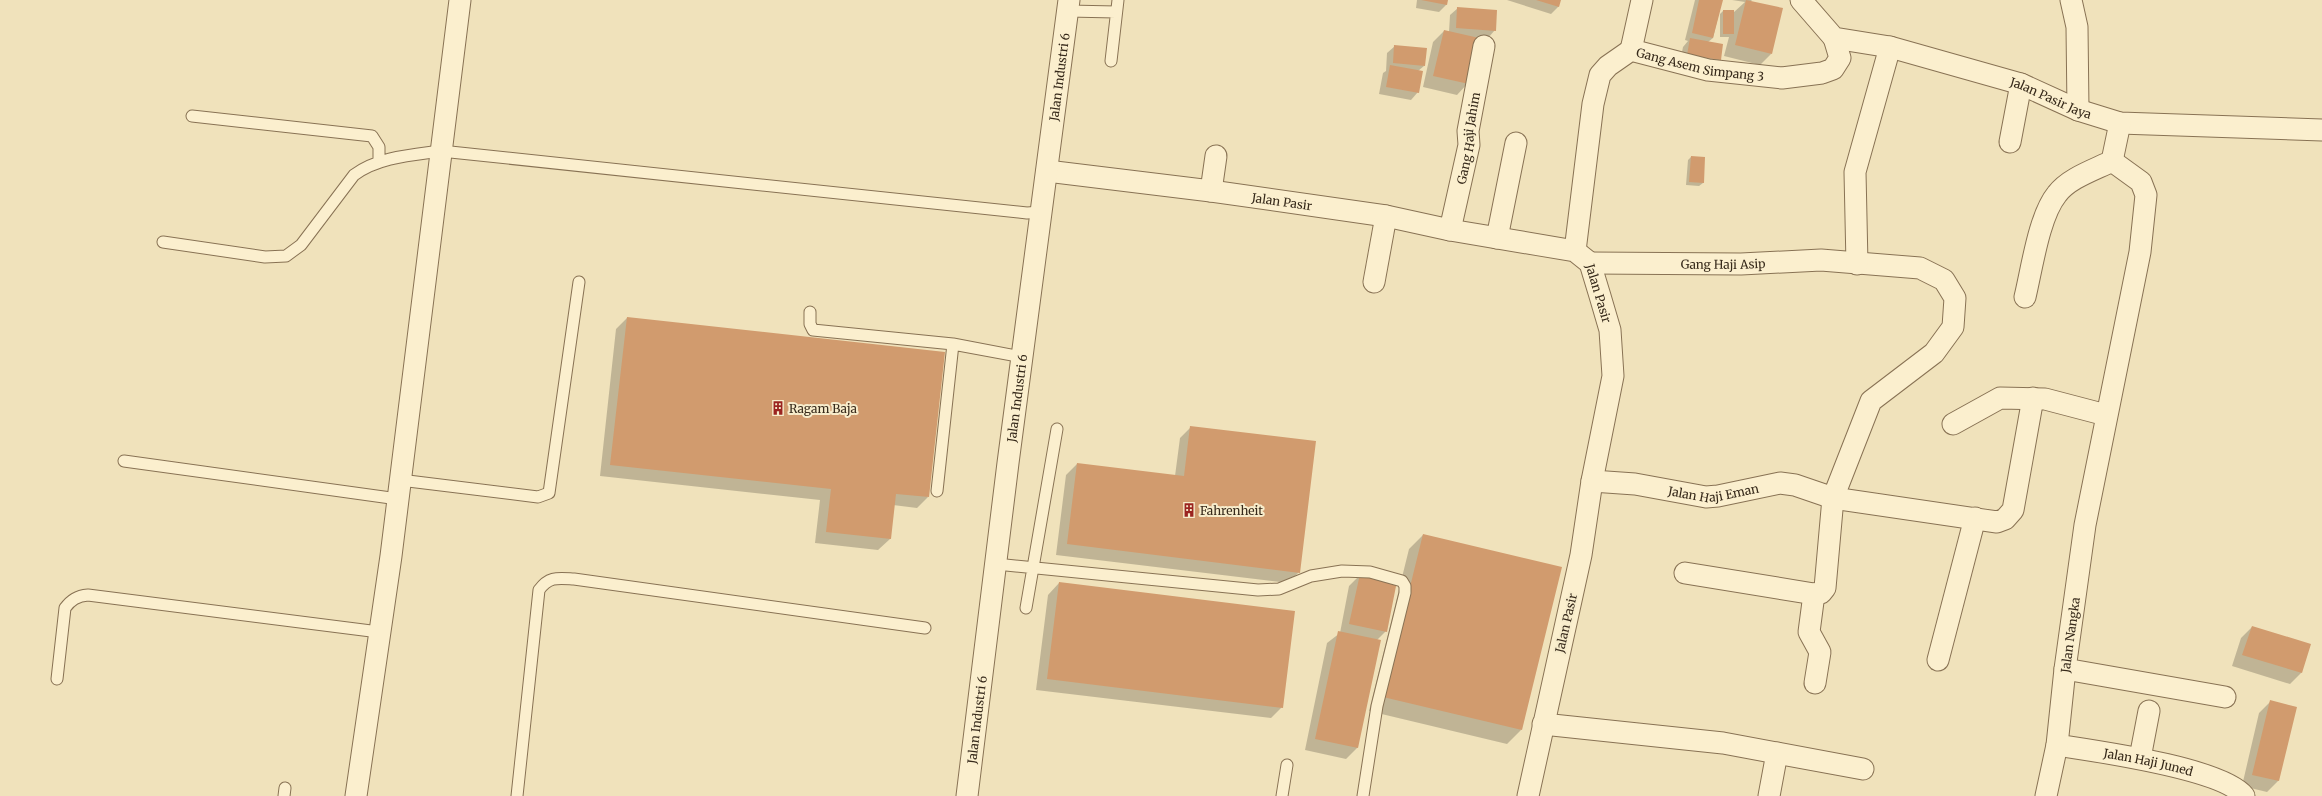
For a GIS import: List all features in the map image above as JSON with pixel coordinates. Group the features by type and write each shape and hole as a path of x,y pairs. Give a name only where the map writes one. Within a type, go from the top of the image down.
{"street":[{"path":"356,796 399,489 460,0"},
{"path":"1631,50 1642,0"},
{"path":"1801,0 1834,38"},
{"path":"2071,0 2077,27 2078,110"},
{"name":"Jalan Industri 6","path":"967,796 1068,6"},
{"name":"Gang Asem Simpang 3","path":"1582,257 1584,166 1593,104 1598,82 1600,75 1608,66 1631,50 1708,70 1782,78 1822,73 1834,69 1840,58 1834,38"},
{"name":"Jalan Pasir Jaya","path":"1834,38 1890,47 2021,84 2078,110 2120,123 2322,130"},
{"name":"Gang Haji Jahim","path":"1450,230 1469,145 1468,131 1484,46"},
{"path":"1857,264 1855,172 1890,47"},
{"path":"2010,142 2021,84"},
{"path":"2025,297 2046,213 2057,194 2073,180 2112,162 2120,123"},
{"path":"1498,238 1516,144"},
{"path":"1211,191 1216,156"},
{"name":"Jalan Nangka","path":"2046,796 2058,744 2065,669 2085,525 2140,252 2146,195 2141,182 2112,162"},
{"name":"Jalan Pasir","path":"1047,171 1211,191 1386,216 1450,230 1498,238 1582,257 1610,330 1613,376 1592,481 1582,555 1528,796"},
{"path":"1374,282 1386,216"},
{"name":"Gang Haji Asip","path":"1582,257 1741,264 1821,260 1920,268 1944,280 1955,298 1952,327 1934,352 1871,401 1834,498 1825,588 1821,593 1814,594"},
{"path":"1953,424 2000,398 2033,398 2106,415"},
{"name":"Jalan Haji Eman","path":"1592,481 1635,484 1706,497 1718,496 1780,483 1814,490 1834,498 1997,522 2005,519 2013,510 2033,398"},
{"path":"1938,660 1975,518"},
{"path":"1685,573 1814,594 1809,632 1820,652 1815,683"},
{"path":"2065,669 2225,697"},
{"path":"2140,758 2149,711"},
{"path":"1543,724 1723,743 1863,769"},
{"name":"Jalan Haji Juned","path":"2058,744 2140,758 2202,774 2240,792"},
{"path":"1769,796 1776,752"}],"lane":[{"path":"1111,60 1118,0"},
{"path":"1068,6 1116,12"},
{"path":"192,116 372,136 380,147 380,162"},
{"path":"163,242 265,257 286,256 301,245 354,175 365,167 380,162 441,151 1019,212 1041,212"},
{"path":"124,461 399,489 538,497 549,493 579,282"},
{"path":"810,312 810,324 813,330 953,344 1022,357"},
{"path":"937,491 953,344"},
{"path":"1026,608 1057,429"},
{"path":"996,564 1258,590 1279,589 1311,576 1342,571 1370,572 1402,581 1405,593 1377,706 1363,796"},
{"path":"518,796 539,590 545,582 556,578 574,579 925,628"},
{"path":"57,679 65,608 70,601 80,596 379,632"},
{"path":"1282,796 1287,765"}],"building":[{"path":"1421,0 1448,0 1447,5"},
{"path":"1536,0 1561,0 1559,7"},
{"path":"1699,0 1723,0 1713,38 1692,33"},
{"path":"1746,0 1783,8 1772,54 1735,45"},
{"path":"1457,7 1497,10 1496,31 1456,28"},
{"path":"1723,10 1734,10 1734,34 1723,34"},
{"path":"1444,30 1479,38 1469,84 1433,76"},
{"path":"1690,38 1723,44 1721,60 1687,55"},
{"path":"1394,45 1427,48 1425,66 1393,63"},
{"path":"1390,65 1423,71 1419,93 1386,87"},
{"path":"1691,156 1705,157 1704,183 1689,182"},
{"name":"Ragam Baja","path":"627,317 945,352 929,497 896,494 891,539 826,532 831,489 610,465"},
{"name":"Fahrenheit","path":"1190,426 1316,441 1300,573 1067,544 1077,463 1184,476"},
{"path":"1423,534 1562,567 1522,730 1383,697"},
{"path":"1360,574 1397,581 1387,632 1349,624"},
{"path":"1059,582 1295,611 1283,708 1047,679"},
{"path":"2252,626 2311,644 2302,673 2242,655"},
{"path":"1338,631 1381,640 1358,748 1315,739"},
{"path":"2270,700 2297,707 2279,781 2252,775"}],"place":[{"name":"Ragam Baja","path":"778,408"},
{"name":"Fahrenheit","path":"1189,510"}]}
